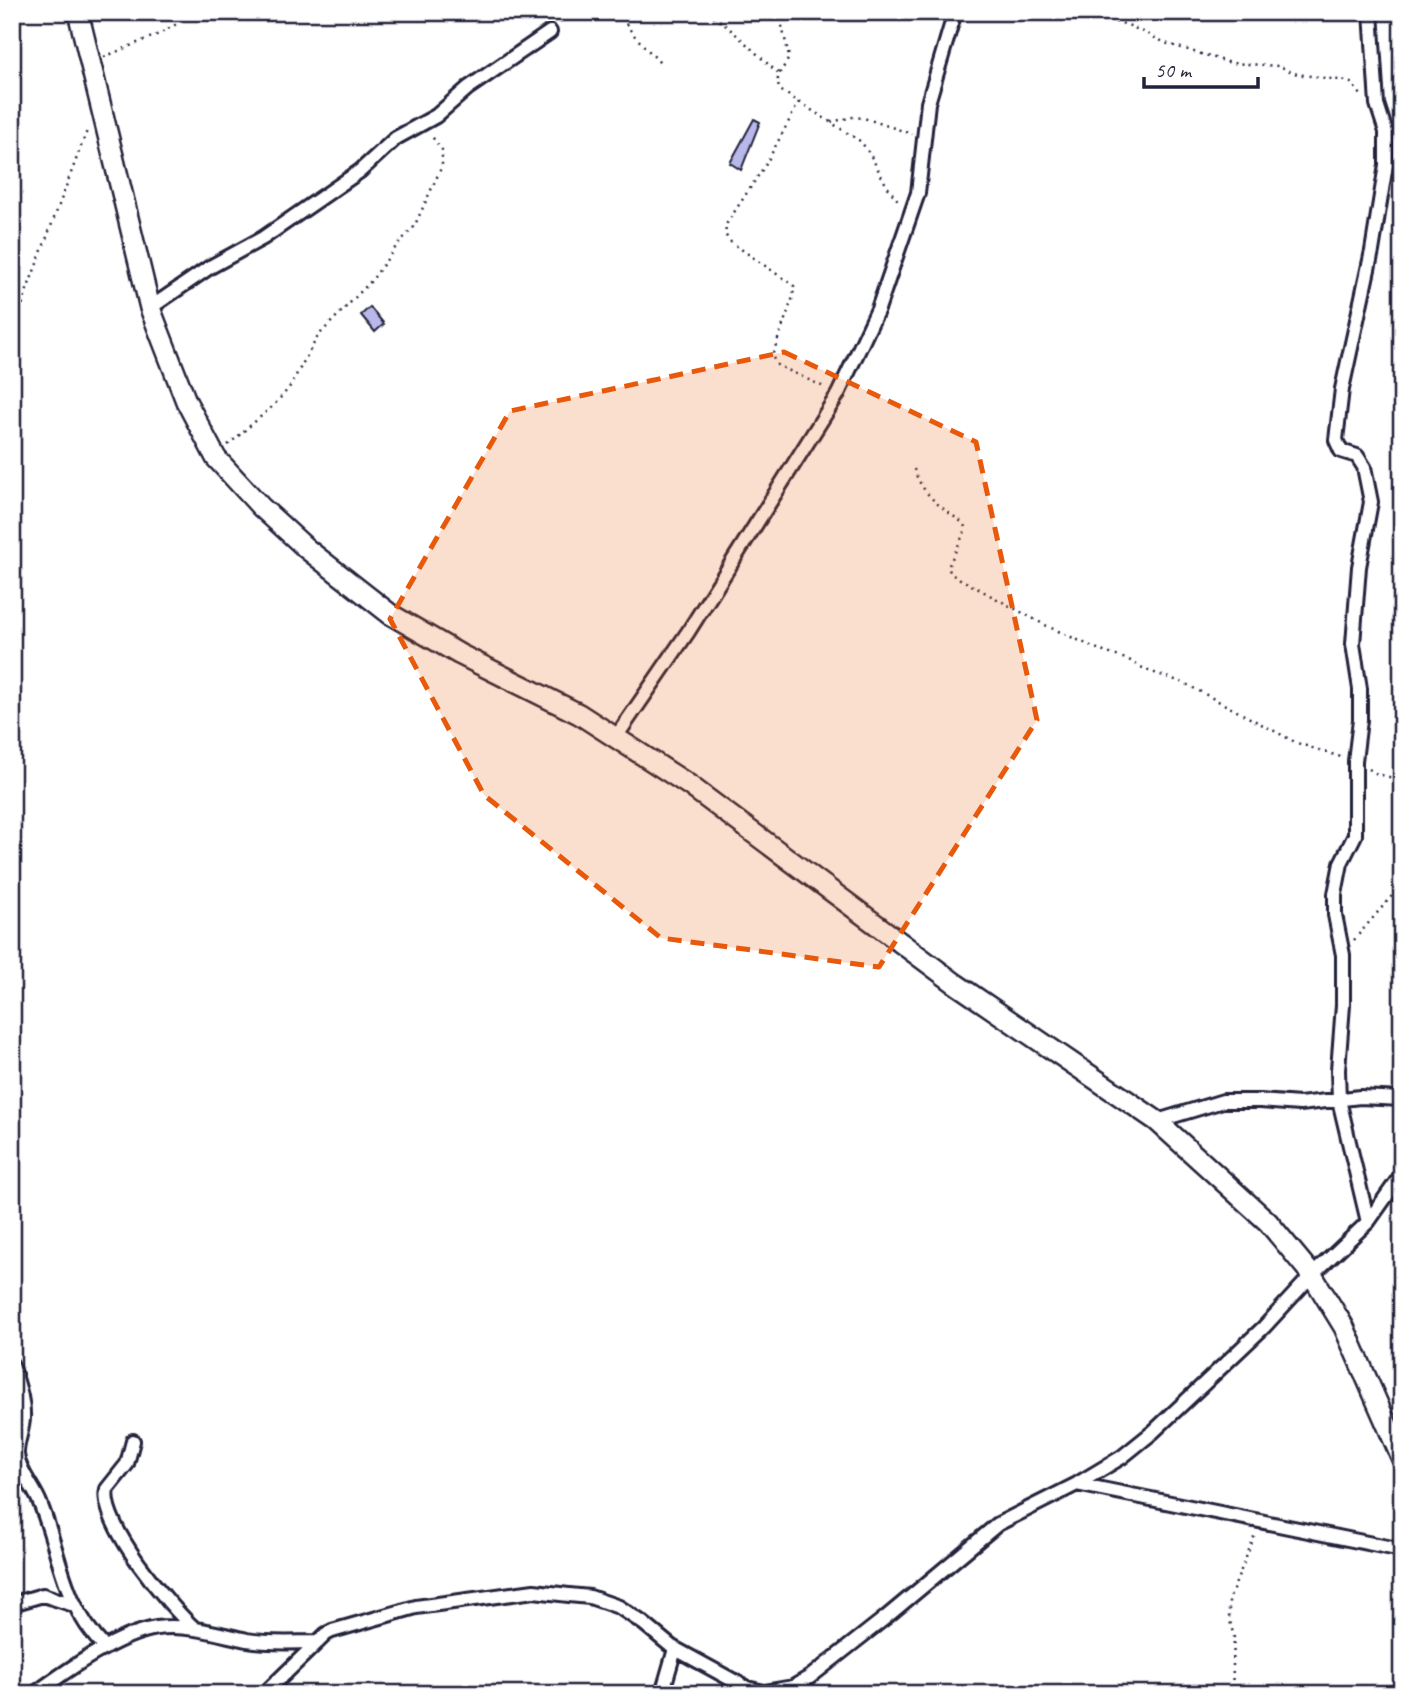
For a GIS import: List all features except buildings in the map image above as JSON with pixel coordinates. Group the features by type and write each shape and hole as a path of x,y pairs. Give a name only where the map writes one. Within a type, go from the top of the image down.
{"street":[{"path":"78,12 150,308 186,401 216,457 261,507 307,549 390,614 459,654 579,714 616,737 688,785 956,984 1157,1121 1268,1222 1312,1275 1344,1327 1402,1459"},
{"path":"616,737 675,652 838,394 878,309 918,193 928,103 956,12"},
{"path":"1368,1222 1339,1100 1343,954 1335,915 1335,894 1341,863 1355,835 1355,761 1360,720 1360,689 1353,644 1355,602 1371,502 1364,467 1357,456 1341,451 1336,440 1342,389 1370,263 1386,165 1386,132 1377,104 1371,12"},
{"path":"150,308 210,267 263,238 360,171 396,138 436,116 468,88 551,32"},
{"path":"1157,1121 1223,1101 1300,1104 1360,1097 1402,1099"},
{"path":"264,1694 317,1642 332,1631 416,1608 534,1591 590,1597 619,1607 675,1648 747,1688 764,1692 793,1687 810,1677 885,1618 998,1524 1077,1485 1122,1457 1153,1432 1264,1327 1312,1275 1368,1222 1402,1174"},
{"path":"12,1365 24,1416 17,1453 46,1516 61,1574 74,1605 89,1631 105,1648"},
{"path":"133,1441 127,1464 107,1489 108,1511 159,1591 176,1612 195,1629"},
{"path":"1077,1485 1402,1550"},
{"path":"12,1604 43,1595 74,1605"},
{"path":"34,1694 105,1648 155,1628 195,1629 248,1640 317,1642"},
{"path":"662,1694 675,1648"}],"path":[{"path":"92,61 149,38 198,12"},
{"path":"618,12 633,34 662,65"},
{"path":"708,12 744,40 757,56 778,73"},
{"path":"779,12 789,57 778,73 777,84 780,90 860,141 868,150 892,195 911,212"},
{"path":"1053,12 1089,15 1128,25 1168,44 1231,63 1279,66 1297,74 1346,81 1351,83 1362,97 1377,104"},
{"path":"799,102 766,164 727,223 724,233 728,240 794,286 793,297 773,350 774,361 777,365 838,394"},
{"path":"831,122 853,117 864,118 925,139"},
{"path":"12,338 27,290 90,121"},
{"path":"216,457 289,388 318,336 372,280 414,227 442,166 442,150 422,124"},
{"path":"914,469 925,492 964,523 964,534 948,568 951,574 1045,625 1104,652 1129,660 1146,670 1184,683 1297,743 1355,761 1377,774 1402,780"},
{"path":"1343,954 1402,884"},
{"path":"1232,1694 1234,1638 1228,1616 1229,1600 1260,1523"}],"highlighted area":[{"path":"784,352 976,442 1037,720 879,967 661,938 484,795 390,619 510,411"}]}
